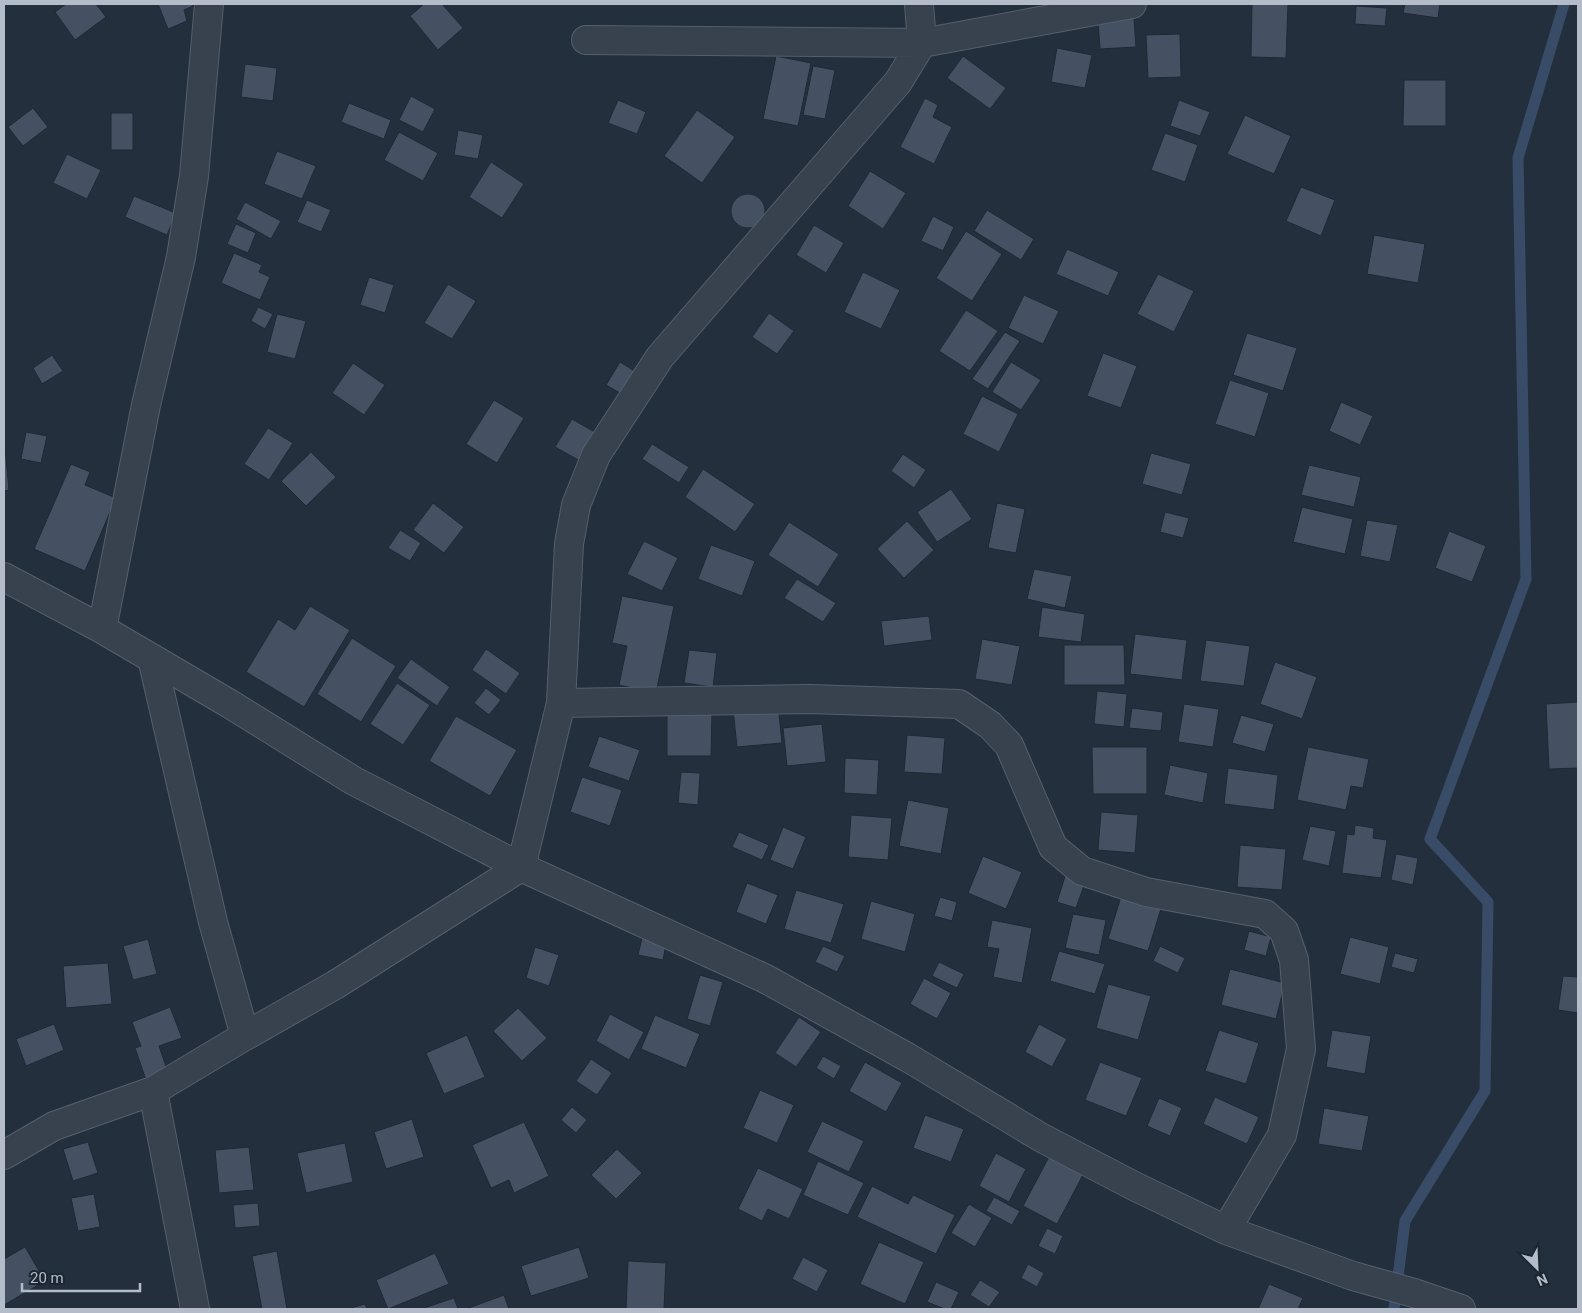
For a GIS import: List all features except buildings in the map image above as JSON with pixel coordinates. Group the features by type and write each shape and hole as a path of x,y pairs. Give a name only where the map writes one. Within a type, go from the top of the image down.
{"street":[{"path":"102,629 146,405 181,257 194,176 209,4"},
{"path":"4,1155 54,1126 153,1091 336,985 521,867 562,703 569,544 576,505 596,455 660,357 898,82 922,44 920,4"},
{"path":"586,40 922,44 1132,4"},
{"path":"4,577 152,658 354,781 521,867 764,978 907,1057 1042,1138 1136,1187 1226,1230 1353,1276 1414,1293 1461,1309"},
{"path":"152,658 212,922 245,1036"},
{"path":"562,703 810,699 959,704 990,725 1009,745 1053,847 1082,871 1146,892 1265,914 1284,931 1294,960 1301,1049 1282,1135 1226,1230"},
{"path":"153,1091 195,1309"}],"waterway":[{"path":"1394,1309 1405,1221 1485,1091 1488,902 1430,839 1526,579 1518,158 1564,4"}]}
